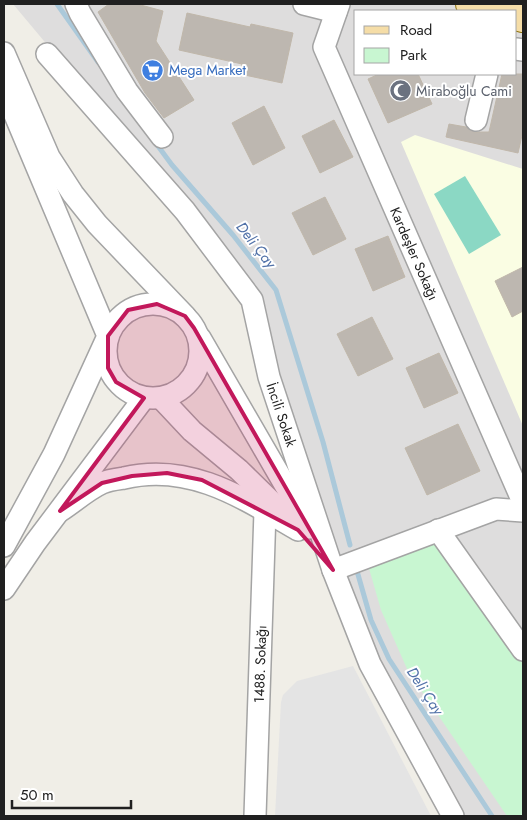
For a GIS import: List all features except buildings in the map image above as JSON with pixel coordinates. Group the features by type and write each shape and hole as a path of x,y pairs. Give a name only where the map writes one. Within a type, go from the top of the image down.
{"main road":[{"path":"470,4 493,10"}],"street":[{"path":"76,4 80,14 127,91 162,137"},
{"path":"304,4 338,8"},
{"name":"Kardeşler Sokağı","path":"338,8 324,48 523,502"},
{"path":"4,53 49,157 73,194 97,224 190,322 333,570"},
{"name":"İncili Sokak","path":"46,54 185,211 252,300 269,377 333,570 370,664 453,816"},
{"path":"476,120 487,75"},
{"path":"4,89 108,336 105,352 108,368 116,382 129,393 152,398 176,393 188,384 196,371 200,356 200,342 190,322 172,308 157,304 142,305 128,310 116,321 108,336 54,454 4,546"},
{"path":"4,589 60,511 152,398"},
{"path":"152,398 239,470 298,530 333,570"},
{"path":"60,511 102,483 132,476 167,473 202,480 265,511 298,530"},
{"path":"333,570 496,509 523,511"},
{"name":"1488. Sokağı","path":"255,816 265,511"},
{"path":"438,530 523,650"}],"highlighted area":[{"path":"157,304 185,316 194,328 333,570 298,530 202,480 167,473 132,476 102,483 60,511 144,398 116,382 108,368 108,336 128,310"}],"shaded area":[{"path":"13,4 523,4 523,816 459,816 347,624 261,343 219,250"},
{"path":"415,135 523,169 523,426 401,142"},
{"path":"353,666 431,816 275,816 281,702 283,695 297,681"}],"green space":[{"path":"465,176 501,235 469,254 434,194"},
{"path":"434,535 523,664 523,816 507,816 408,671 381,610 366,558"}],"waterway":[{"name":"Deli Çay","path":"57,4 98,62"},
{"name":"Deli Çay","path":"155,142 172,165 233,235 276,290 323,442 350,545"},
{"name":"Deli Çay","path":"357,571 371,620 389,659 492,816"}],"place":[{"name":"Mega Market","path":"153,70"},
{"name":"Miraboğlu Cami","path":"400,91"}]}
